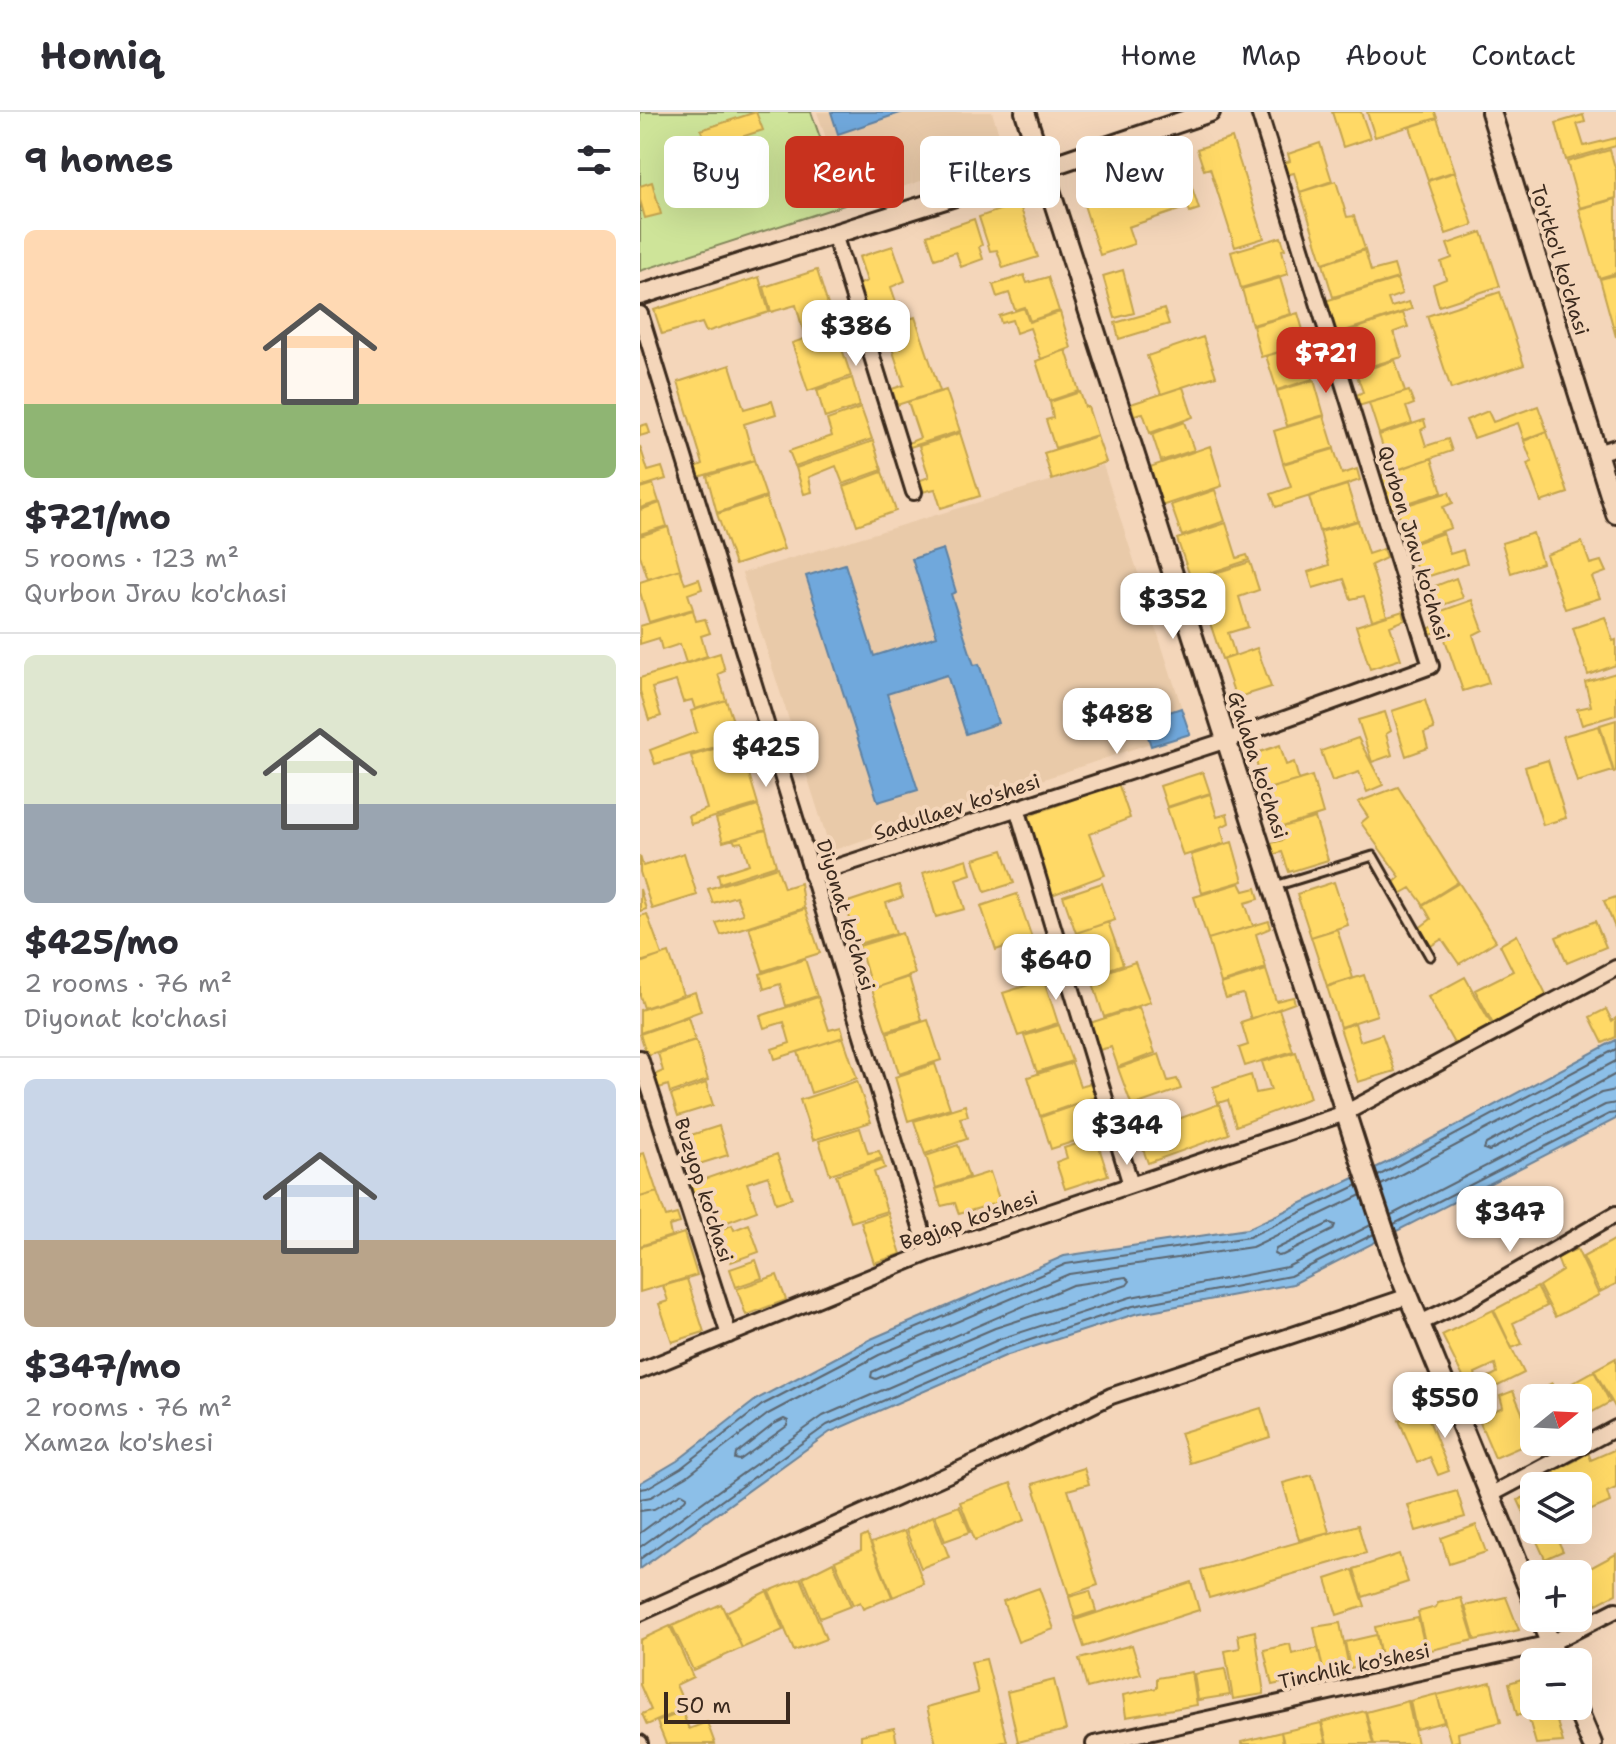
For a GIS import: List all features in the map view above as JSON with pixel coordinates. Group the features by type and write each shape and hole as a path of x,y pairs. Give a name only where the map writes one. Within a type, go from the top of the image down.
{"street":[{"name":"G'alaba ko'chasi","path":"1025,112 1033,136"},
{"path":"1060,163 1210,112"},
{"name":"Qurbon Jrau ko'chasi","path":"1259,112 1431,666"},
{"name":"To'rtko'l ko'chasi","path":"1491,112 1616,514"},
{"path":"640,295 920,207"},
{"name":"G'alaba ko'chasi","path":"1057,208 1395,1263 1520,1568"},
{"path":"834,234 914,492"},
{"name":"Diyonat ko'chasi","path":"640,314 929,1253"},
{"path":"1597,453 1616,447"},
{"name":"Sadullaev ko'shesi","path":"812,875 1227,740 1431,666"},
{"path":"1017,808 1131,1185"},
{"name":"Begjap ko'shesi","path":"640,1371 929,1253 1345,1113 1616,968"},
{"name":"Buzyop ko'chasi","path":"640,1058 729,1335"},
{"path":"1420,1323 1466,1301 1616,1214"},
{"path":"640,1613 985,1458 1111,1396 1409,1296"},
{"path":"1490,1495 1616,1428"},
{"name":"Tinchlik ko'shesi","path":"1094,1744 1551,1643 1616,1610"},
{"path":"1546,1632 1553,1648"},
{"path":"1582,1720 1592,1744"}],"lane":[{"path":"1273,887 1373,856 1430,956"}],"shaded area":[{"path":"817,112 992,112 999,136 920,136 920,181 904,186 904,136 825,136"},
{"path":"1103,465 1189,730 831,851 742,573"}],"green space":[{"path":"640,112 811,112 820,136 785,136 785,208 835,208 640,271"}],"water":[{"path":"1616,1040 1616,1119 1293,1284 1135,1314 1005,1356 830,1432 640,1569 640,1483 677,1461 757,1399 871,1339 1064,1256 1247,1229 1394,1159"}],"building: Homes":[{"path":"756,112 763,130 744,136 703,136 701,130"},
{"path":"1332,112 1361,112 1370,138 1343,147"},
{"path":"1367,112 1435,112 1437,118 1375,137"},
{"path":"1583,115 1585,122 1577,124 1584,146 1616,138 1616,146 1566,160 1556,123"},
{"path":"1437,118 1455,171 1428,180 1410,127"},
{"path":"1232,138 1264,238 1235,247 1210,168 1204,170 1197,149"},
{"path":"1320,143 1332,181 1300,192 1294,173 1282,176 1278,165 1290,161 1288,154"},
{"path":"1610,150 1616,171 1616,198 1580,208 1567,162"},
{"path":"1455,172 1473,225 1446,234 1428,181"},
{"path":"1336,181 1347,217 1354,216 1365,249 1323,263 1300,192"},
{"path":"652,182 661,214 645,218 640,186"},
{"path":"1193,190 1199,209 1190,212 1188,208 1193,208"},
{"path":"1616,199 1616,273 1599,278 1579,209"},
{"path":"1005,208 1021,208 1038,257 1003,268 997,250 990,251 979,217"},
{"path":"1085,208 1185,208 1128,227 1134,244 1100,255"},
{"path":"974,219 983,259 961,267 956,252 935,259 927,235"},
{"path":"1482,232 1500,286 1439,306 1433,284 1446,279 1441,262 1452,258 1447,244"},
{"path":"1281,237 1288,274 1241,288 1231,252"},
{"path":"893,246 905,281 891,287 902,320 874,329 856,286 867,281 859,257"},
{"path":"1365,250 1371,271 1394,265 1398,278 1333,297 1323,264"},
{"path":"817,270 833,321 803,330 796,305 771,312 764,287"},
{"path":"1123,270 1134,313 1115,318 1103,276"},
{"path":"1024,275 1027,283 1048,277 1059,311 1030,321 1025,307 1015,310 1009,293 997,297 993,285"},
{"path":"1616,275 1616,337 1600,279"},
{"path":"759,277 769,312 706,332 702,323 662,334 654,310"},
{"path":"1280,278 1291,314 1252,325 1242,289"},
{"path":"1397,279 1402,294 1388,299 1391,307 1409,302 1412,309 1333,335 1322,302"},
{"path":"1500,292 1524,365 1451,389 1427,316"},
{"path":"1024,308 1029,322 1060,312 1071,348 1041,359 1030,328 1016,333 1012,320 1001,323 999,316"},
{"path":"1164,309 1169,324 1119,339 1115,323"},
{"path":"1298,313 1307,344 1261,357 1253,326"},
{"path":"1403,313 1408,327 1394,332 1402,357 1344,374 1333,336"},
{"path":"915,317 940,391 897,405 892,389 904,385 885,327"},
{"path":"835,328 851,376 808,391 792,343"},
{"path":"1203,337 1216,376 1161,394 1147,356"},
{"path":"1307,344 1310,354 1306,356 1313,379 1277,390 1266,356"},
{"path":"1066,350 1079,391 1049,401 1036,361"},
{"path":"1395,360 1405,392 1355,407 1352,397 1363,392 1356,373"},
{"path":"730,365 744,409 772,401 776,414 744,424 754,460 695,478 691,469 703,464 678,382"},
{"path":"852,378 860,406 825,418 817,390"},
{"path":"1314,380 1324,415 1287,426 1277,391"},
{"path":"1183,387 1193,417 1150,433 1143,413 1134,415 1131,404"},
{"path":"946,390 960,431 910,447 908,443 920,438 908,402"},
{"path":"1409,391 1414,404 1406,407 1412,423 1379,434 1369,403"},
{"path":"1080,392 1097,435 1055,448 1046,420 1053,418 1050,402"},
{"path":"1538,406 1547,431 1524,440 1518,423 1474,438 1466,420 1488,411 1493,422"},
{"path":"861,408 872,439 795,466 789,451 832,436 827,420"},
{"path":"1324,416 1334,448 1283,463 1274,431"},
{"path":"1424,420 1426,427 1421,430 1426,446 1448,439 1452,451 1391,472 1379,435"},
{"path":"1184,422 1194,450 1161,461 1152,434"},
{"path":"647,424 650,433 640,436 640,426"},
{"path":"1547,432 1568,493 1541,502 1527,464 1532,462 1524,441"},
{"path":"960,433 980,496 941,508 935,489 922,492 918,481 929,477 919,446"},
{"path":"1097,436 1106,462 1052,480 1044,453"},
{"path":"873,441 882,470 843,484 836,466 809,477 812,492 804,494 796,468"},
{"path":"640,446 648,471 662,467 666,479 640,487"},
{"path":"1210,446 1222,486 1161,506 1147,468"},
{"path":"1334,449 1342,474 1357,469 1360,480 1276,507 1271,494 1291,487 1283,464"},
{"path":"1432,458 1442,492 1392,508 1381,476"},
{"path":"754,461 766,496 717,513 707,476"},
{"path":"882,472 896,511 857,525 844,486"},
{"path":"653,484 659,502 640,508 640,488"},
{"path":"1347,485 1358,520 1319,531 1309,497"},
{"path":"1215,490 1225,521 1182,536 1171,505"},
{"path":"1449,492 1453,503 1443,507 1451,528 1408,544 1397,508"},
{"path":"766,498 784,549 735,565 717,514"},
{"path":"660,503 667,526 640,534 640,510"},
{"path":"1358,521 1368,554 1383,549 1386,558 1371,565 1387,616 1372,620 1364,596 1351,599 1344,579 1313,588 1308,572 1329,565 1320,532"},
{"path":"1226,523 1237,558 1247,555 1249,560 1191,579 1177,539"},
{"path":"668,527 680,569 648,579 640,555 640,536"},
{"path":"1443,533 1450,554 1463,550 1467,564 1420,579 1409,545"},
{"path":"1533,533 1542,563 1511,573 1502,543"},
{"path":"1582,542 1590,564 1601,561 1606,572 1592,577 1600,598 1565,609 1546,555"},
{"path":"1250,562 1259,590 1239,597 1248,627 1228,633 1235,655 1222,659 1205,608 1196,610 1187,582"},
{"path":"680,569 685,584 699,579 702,589 688,594 693,609 649,622 640,582"},
{"path":"1456,578 1463,598 1437,607 1430,588"},
{"path":"1472,600 1483,630 1473,635 1489,683 1463,691 1442,631 1429,634 1427,629 1438,625 1433,614"},
{"path":"693,610 696,621 705,619 710,633 701,636 707,656 686,663 680,644 662,650 659,638 640,644 640,626"},
{"path":"1403,611 1405,620 1390,626 1401,659 1370,669 1356,626"},
{"path":"1605,617 1613,641 1616,640 1616,665 1588,675 1573,628"},
{"path":"1257,648 1271,687 1236,698 1223,660"},
{"path":"720,653 725,671 718,674 726,700 695,709 692,700 683,702 676,681 652,688 661,716 649,720 640,691 640,678"},
{"path":"1616,673 1616,715 1582,725 1577,709 1591,706 1585,682"},
{"path":"726,700 734,724 743,721 745,728 736,731 739,740 655,764 650,750 697,732 691,711"},
{"path":"1425,700 1434,729 1424,733 1428,748 1406,756 1392,711"},
{"path":"1385,712 1391,731 1386,734 1392,755 1372,762 1358,720"},
{"path":"1616,720 1616,771 1614,772 1600,725"},
{"path":"1599,726 1613,771 1577,782 1563,736"},
{"path":"1358,738 1383,785 1367,792 1359,772 1332,781 1321,751"},
{"path":"739,741 758,804 691,824 688,816 707,809 691,756"},
{"path":"1280,745 1286,765 1294,762 1299,780 1264,790 1254,754"},
{"path":"1548,760 1566,818 1543,825 1525,767"},
{"path":"1203,772 1210,793 1167,807 1160,786"},
{"path":"1312,776 1323,814 1276,829 1265,790"},
{"path":"1118,783 1130,818 1089,834 1105,875 1052,895 1023,818"},
{"path":"1398,787 1458,882 1423,904 1411,888 1397,896 1391,885 1400,877 1361,823 1368,817 1358,802"},
{"path":"1210,794 1217,817 1227,814 1229,823 1221,827 1225,843 1183,856 1167,808"},
{"path":"758,806 766,830 723,842 716,819"},
{"path":"1315,818 1328,860 1289,872 1282,852 1268,856 1264,845 1283,840 1279,828"},
{"path":"766,830 776,865 720,883 718,874 749,864 742,842 735,843 733,839"},
{"path":"1232,842 1243,881 1202,893 1191,855"},
{"path":"1003,850 1014,883 985,892 974,859"},
{"path":"684,853 697,895 652,909 640,872 640,856 643,866"},
{"path":"967,859 971,874 956,879 965,909 936,917 923,873"},
{"path":"777,867 784,888 800,883 804,908 721,935 716,923 743,914 736,896 713,903 708,889"},
{"path":"1334,882 1348,925 1311,937 1297,894"},
{"path":"1102,883 1115,920 1076,933 1063,896"},
{"path":"1240,883 1244,891 1256,888 1259,899 1245,903 1253,926 1208,939 1194,897"},
{"path":"1459,883 1496,941 1459,964 1442,939 1429,947 1418,929 1431,919 1423,905"},
{"path":"899,885 903,897 886,903 896,933 858,944 845,903"},
{"path":"640,889 646,909 640,911"},
{"path":"1017,894 1032,938 996,950 981,906"},
{"path":"1616,897 1616,930 1604,901"},
{"path":"805,909 820,953 763,971 749,927"},
{"path":"647,914 662,955 640,963 640,916"},
{"path":"1269,921 1271,928 1256,934 1266,968 1221,983 1208,939"},
{"path":"1595,921 1606,947 1567,963 1556,937"},
{"path":"1108,922 1123,964 1091,976 1076,933"},
{"path":"1337,929 1353,978 1327,986 1311,937"},
{"path":"902,933 915,974 872,989 859,946"},
{"path":"1517,935 1547,996 1493,1024 1475,990 1513,971 1500,945"},
{"path":"1033,946 1043,975 1014,984 1005,955"},
{"path":"669,953 683,995 644,1008 640,996 640,962"},
{"path":"805,959 817,996 786,1006 780,984 764,989 760,974"},
{"path":"1135,962 1150,1002 1104,1017 1091,977"},
{"path":"1266,970 1276,1001 1293,997 1295,1003 1251,1019 1243,994 1226,998 1221,984"},
{"path":"1364,975 1377,1015 1340,1027 1327,987"},
{"path":"909,977 922,1020 886,1031 872,989"},
{"path":"1465,977 1493,1027 1456,1047 1428,997"},
{"path":"1044,980 1058,1023 1018,1036 1003,993"},
{"path":"695,992 701,1011 640,1033 640,1010"},
{"path":"818,997 829,1030 841,1027 844,1037 775,1059 772,1049 790,1043 784,1022 764,1028 760,1016"},
{"path":"1139,1007 1155,1053 1118,1067 1111,1047 1099,1050 1090,1023"},
{"path":"1279,1009 1293,1051 1245,1066 1239,1048 1248,1045 1241,1022"},
{"path":"1606,1009 1612,1021 1616,1018 1616,1037 1603,1043 1590,1017"},
{"path":"688,1017 695,1040 647,1055 640,1034"},
{"path":"928,1020 941,1060 899,1074 887,1033"},
{"path":"1355,1023 1360,1041 1382,1034 1395,1071 1358,1082 1340,1028"},
{"path":"1059,1025 1072,1061 1037,1072 1024,1036"},
{"path":"843,1037 857,1078 811,1093 798,1052"},
{"path":"696,1041 708,1080 670,1093 668,1085 656,1089 652,1076 663,1071 658,1053"},
{"path":"1296,1052 1310,1098 1236,1126 1228,1100 1218,1103 1213,1087 1251,1075 1256,1093 1271,1090 1262,1062"},
{"path":"1159,1054 1168,1081 1177,1079 1181,1089 1132,1106 1118,1068"},
{"path":"1072,1063 1080,1086 1091,1083 1095,1097 1040,1116 1028,1077"},
{"path":"935,1064 950,1108 908,1121 895,1077"},
{"path":"857,1081 871,1122 813,1140 800,1100"},
{"path":"706,1083 713,1105 678,1116 671,1095"},
{"path":"1096,1098 1106,1131 1051,1149 1041,1117"},
{"path":"1219,1104 1229,1134 1148,1163 1135,1127 1170,1113 1173,1121"},
{"path":"965,1105 968,1116 960,1118 967,1139 925,1154 914,1121"},
{"path":"719,1126 728,1155 696,1165 688,1136"},
{"path":"860,1128 868,1153 879,1151 882,1158 830,1174 819,1141"},
{"path":"1096,1138 1108,1175 1065,1189 1056,1162 1067,1158 1064,1148"},
{"path":"958,1145 969,1177 936,1188 926,1156"},
{"path":"644,1153 657,1192 640,1197 640,1154"},
{"path":"777,1154 792,1198 776,1203 768,1176 747,1183 757,1211 714,1227 706,1205 691,1209 687,1195 693,1193 690,1184"},
{"path":"882,1160 885,1168 874,1172 887,1211 851,1222 836,1175"},
{"path":"990,1172 1000,1202 959,1214 955,1203 941,1206 936,1189"},
{"path":"657,1192 666,1217 677,1214 680,1223 669,1226 671,1236 640,1246 640,1197"},
{"path":"888,1213 901,1254 874,1263 861,1222"},
{"path":"749,1224 759,1252 731,1262 719,1230 732,1225 734,1230"},
{"path":"684,1233 697,1275 640,1292 640,1247"},
{"path":"1616,1239 1616,1284 1600,1292 1583,1257"},
{"path":"1577,1249 1599,1295 1555,1317 1539,1286 1562,1271 1557,1258"},
{"path":"756,1260 762,1278 736,1287 730,1269"},
{"path":"777,1275 786,1300 746,1315 737,1289"},
{"path":"687,1279 704,1332 672,1342 659,1304 668,1301 663,1286"},
{"path":"1537,1287 1547,1306 1513,1323 1522,1344 1512,1348 1494,1310"},
{"path":"1493,1310 1524,1373 1490,1390 1485,1379 1497,1373 1495,1364 1475,1373 1481,1398 1475,1401 1442,1335"},
{"path":"1616,1358 1616,1409 1594,1370"},
{"path":"1594,1371 1610,1402 1592,1412 1592,1384 1571,1384"},
{"path":"1513,1391 1520,1408 1520,1447 1495,1458 1478,1418 1503,1407 1500,1396"},
{"path":"1261,1408 1270,1437 1190,1463 1180,1433"},
{"path":"1425,1410 1449,1471 1438,1475 1430,1457 1417,1463 1399,1420"},
{"path":"1616,1449 1616,1488 1607,1492 1610,1502 1592,1510 1592,1472 1554,1471 1577,1460 1576,1456 1589,1456 1591,1460"},
{"path":"1084,1468 1089,1484 1068,1490 1098,1585 1069,1595 1033,1484"},
{"path":"1312,1475 1329,1532 1299,1540 1283,1483"},
{"path":"1011,1483 1025,1520 975,1540 960,1502"},
{"path":"1457,1491 1465,1517 1416,1531 1408,1505"},
{"path":"959,1506 970,1532 945,1541 935,1515"},
{"path":"933,1516 949,1557 921,1568 906,1530"},
{"path":"1358,1525 1366,1553 1209,1598 1201,1570"},
{"path":"1476,1525 1486,1552 1449,1564 1441,1538"},
{"path":"904,1531 924,1584 893,1597 871,1543"},
{"path":"867,1535 892,1597 863,1609 860,1602 853,1605 835,1561 861,1550 861,1538"},
{"path":"1538,1544 1560,1544 1563,1551 1545,1559"},
{"path":"1399,1554 1408,1582 1363,1597 1354,1569"},
{"path":"1616,1554 1616,1594 1597,1604 1592,1594 1592,1567"},
{"path":"833,1562 851,1606 820,1618 803,1577"},
{"path":"1353,1570 1365,1606 1337,1615 1326,1579"},
{"path":"801,1578 826,1639 794,1651 769,1591"},
{"path":"1191,1582 1199,1610 1084,1647 1075,1620"},
{"path":"1039,1588 1054,1629 1018,1642 1003,1601"},
{"path":"767,1591 783,1630 742,1648 726,1612"},
{"path":"1090,1591 1096,1611 1075,1618 1069,1597"},
{"path":"1506,1597 1519,1630 1475,1640 1465,1606"},
{"path":"1461,1598 1474,1640 1427,1651 1418,1612"},
{"path":"721,1604 742,1648 693,1670 672,1626"},
{"path":"1418,1618 1426,1651 1382,1661 1375,1627"},
{"path":"1340,1623 1349,1668 1324,1674 1314,1627"},
{"path":"670,1626 693,1677 676,1685 686,1708 647,1725 642,1714 651,1710 640,1685 640,1640"},
{"path":"1255,1631 1264,1694 1233,1699 1225,1651 1240,1648 1238,1635"},
{"path":"1376,1635 1381,1661 1350,1668 1345,1642"},
{"path":"1290,1644 1292,1654 1318,1648 1324,1674 1272,1685 1264,1650"},
{"path":"1132,1645 1141,1674 1087,1688 1079,1659"},
{"path":"986,1659 1007,1741 996,1744 936,1744 927,1707 978,1693 971,1662"},
{"path":"1225,1669 1230,1695 1198,1700 1194,1674"},
{"path":"1192,1672 1197,1705 1126,1717 1123,1695 1157,1688 1157,1678"},
{"path":"1520,1679 1520,1714 1517,1715 1509,1683"},
{"path":"1054,1680 1066,1730 1018,1742 1007,1692"},
{"path":"1491,1682 1501,1722 1458,1733 1459,1741 1451,1743 1437,1695"},
{"path":"1437,1694 1444,1722 1416,1729 1410,1701"},
{"path":"1408,1701 1417,1744 1374,1744 1366,1712"},
{"path":"1365,1711 1373,1744 1327,1744 1322,1722"},
{"path":"682,1712 689,1729 707,1722 715,1744 666,1744 657,1722"},
{"path":"1529,1720 1557,1720 1563,1742 1536,1744"},
{"path":"1321,1723 1326,1744 1284,1744 1281,1732"},
{"path":"894,1728 897,1744 861,1744 861,1735"},
{"path":"1281,1732 1283,1744 1241,1744 1241,1742"}],"building: Schools":[{"path":"831,112 903,112 838,134"},
{"path":"943,549 956,592 951,594 974,665 979,664 998,723 966,734 947,675 887,694 918,790 878,802 806,576 845,564 874,656 937,636 912,559"},
{"path":"1181,708 1190,734 1151,746 1143,721"}]}
